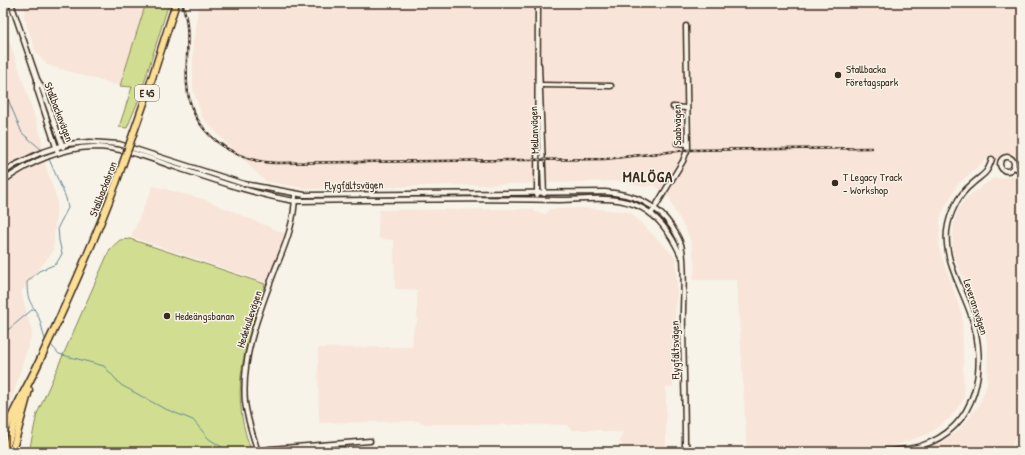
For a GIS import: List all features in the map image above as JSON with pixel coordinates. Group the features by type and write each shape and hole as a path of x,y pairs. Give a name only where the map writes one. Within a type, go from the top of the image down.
{"highway":[{"name":"Stallbackabron","path":"33,375 78,276 116,183 146,100 176,3"},
{"name":"E 45","path":"3,436 16,405 26,390 33,375"},
{"name":"E 45","path":"12,452 33,375"}],"main road":[{"path":"5,452 26,390"}],"street":[{"name":"Stallbackavägen","path":"11,3 64,151"},
{"name":"Mellanvägen","path":"538,3 538,61 544,199"},
{"name":"Saabvägen","path":"651,214 683,162 688,148 686,108 686,26"},
{"name":"Stallbackavägen","path":"37,79 37,89 56,147 56,154"},
{"name":"Mellanvägen","path":"537,199 539,85"},
{"path":"539,85 611,86"},
{"path":"672,107 686,108"},
{"name":"Flygfältsvägen","path":"3,173 17,164 56,147 90,142 119,144 239,183 295,194 615,193 640,199 655,208 664,216 676,234 682,248 685,277 683,328 685,452"},
{"path":"677,143 687,144"},
{"name":"Flygfältsvägen","path":"3,181 20,169 43,158 64,151 92,148 122,150 260,195 295,201 537,199 620,200 643,208 666,228 682,259"},
{"name":"Leveransvägen","path":"843,452 901,449 921,446 945,433 963,415 970,404 979,378 979,348 971,314 949,256 947,231 953,209 971,184 988,172 992,159"},
{"path":"1014,167 1022,171"},
{"name":"Hedekullevägen","path":"258,452 249,424 245,403 247,355 252,336 286,243 295,201 295,194"},
{"path":"1016,452 1022,438"},
{"name":"Flygfältsvägen","path":"685,440 688,452"},
{"path":"258,452 270,449 370,441"}],"shaded area":[{"path":"24,3 146,3 120,86 47,65 36,52 24,16"},
{"path":"199,3 1022,3 1022,159 986,159 957,185 940,217 939,249 962,315 964,399 950,418 928,434 895,445 747,452 737,280 693,280 695,267 692,245 686,229 674,210 670,198 654,185 643,187 621,181 310,189 265,181 202,117 193,89 193,44"},
{"path":"3,22 41,136 45,164 57,200 53,251 21,292 32,333 3,428"},
{"path":"1022,176 1022,421 1009,452 907,452 943,442 960,429 979,405 987,385 988,345 982,323 952,250 954,224 958,209 966,198 992,179"},
{"path":"153,186 203,199 286,234 267,283 131,237"},
{"path":"585,208 630,212 676,258 677,293 673,343 673,387 666,387 666,447 624,448 620,441 623,432 572,430 567,425 426,424 418,421 319,423 318,348 412,347 414,325 417,324 417,290 395,289 394,240 380,239 378,234 379,210 533,209 535,212 546,214 549,209"}],"green space":[{"path":"146,3 169,3 139,99 127,128 119,127 132,87 120,86"},
{"name":"Hedeängsbanan","path":"130,239 265,284 252,325 242,365 240,385 241,405 244,425 250,447 249,452 29,452 37,414 110,249 120,240"}],"waterway":[{"path":"3,87 22,133 42,150"},
{"path":"45,339 40,320 30,302 27,282 39,271 56,264 62,254 58,227 68,208 66,198 49,159"},
{"path":"3,334 33,309"},
{"path":"52,346 59,354 104,366 121,385 163,408 193,420 209,439 230,452"}],"railway":[{"path":"182,3 187,23 187,85 190,102 196,117 205,130 230,150 245,157 261,161 277,163 605,159 687,150 871,148"}],"place":[{"name":"Stallbacka Företagspark","path":"838,75"},
{"name":"T Legacy Track - Workshop","path":"835,183"},
{"name":"Hedeängsbanan","path":"167,316"}],"district":[{"name":"MALÖGA","path":"648,177"}]}
